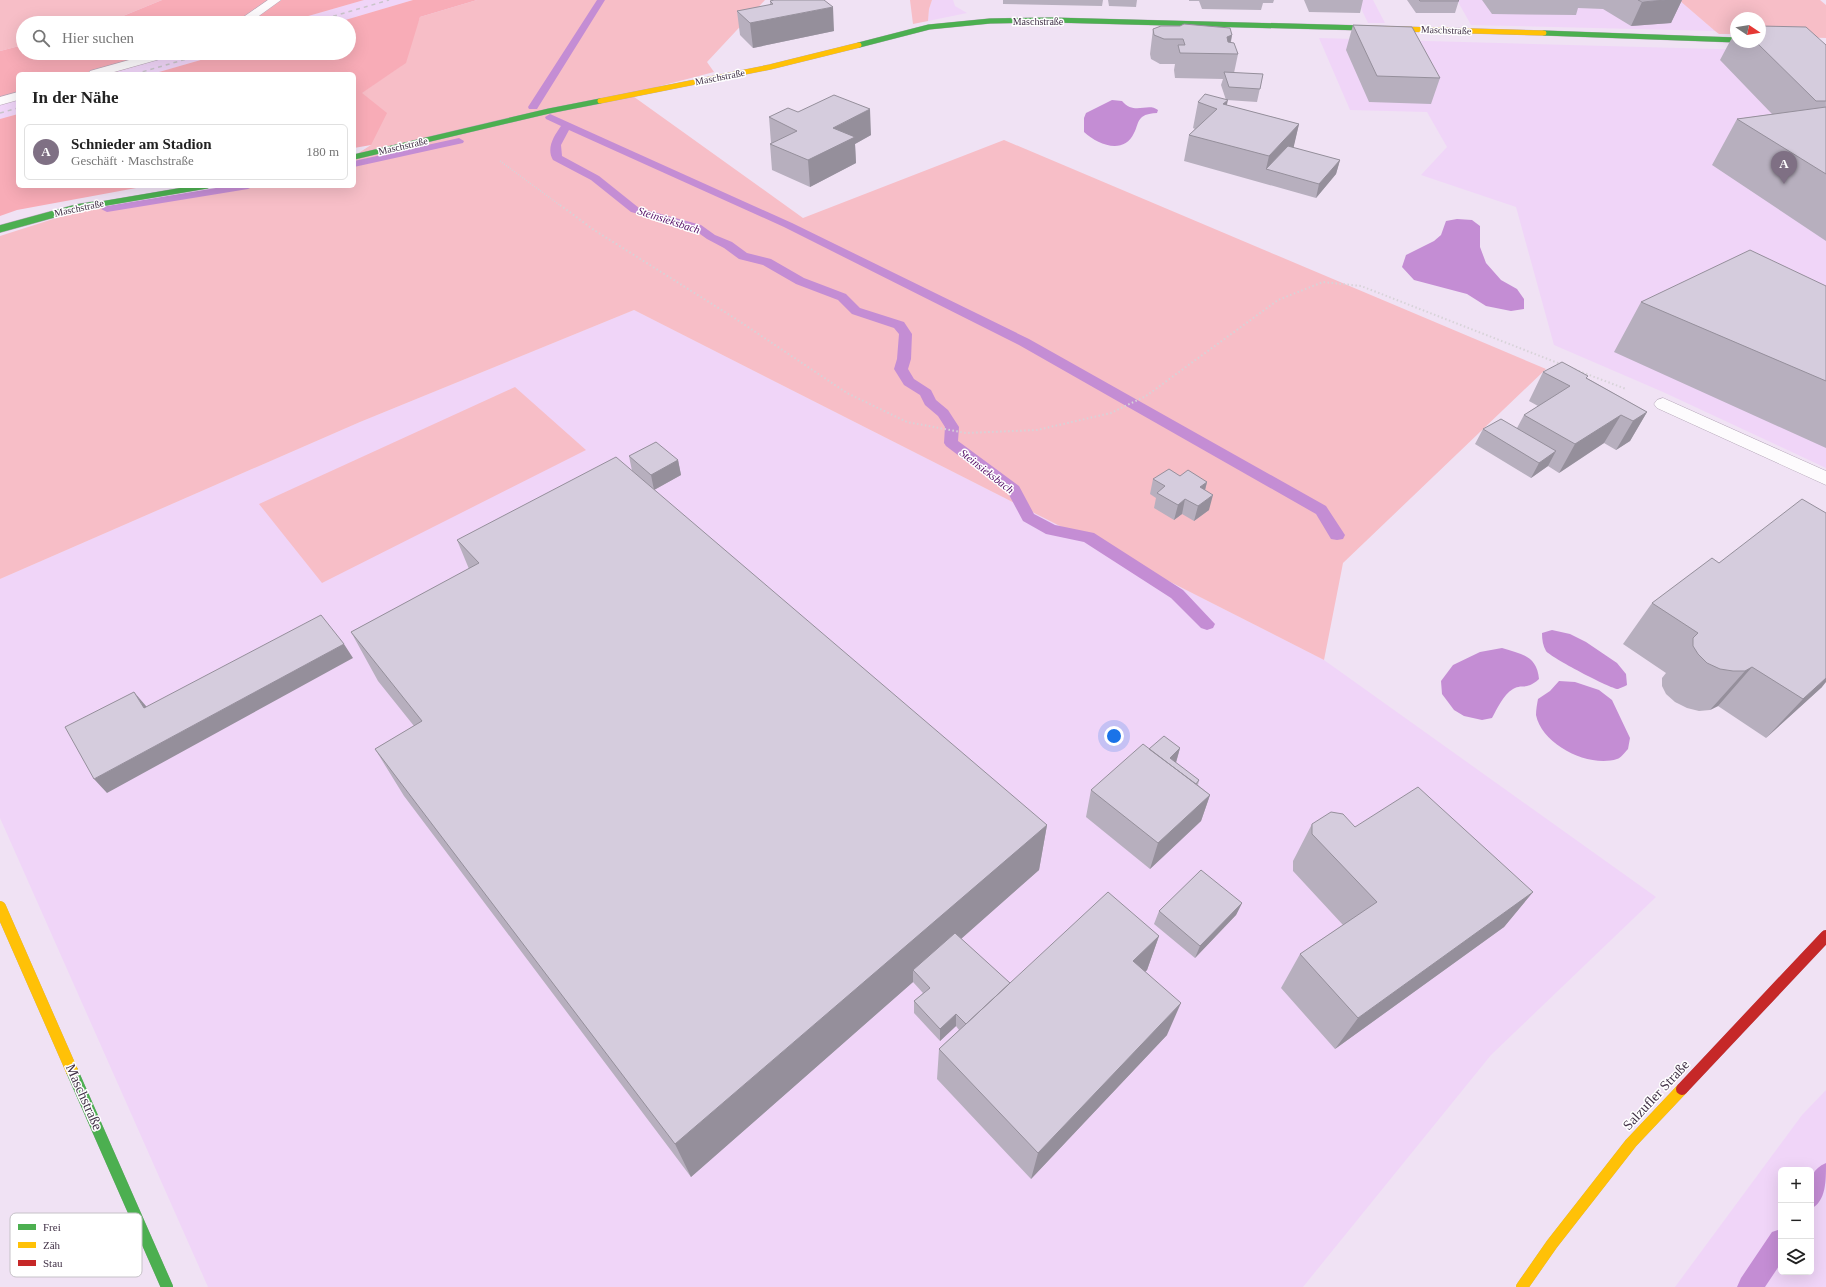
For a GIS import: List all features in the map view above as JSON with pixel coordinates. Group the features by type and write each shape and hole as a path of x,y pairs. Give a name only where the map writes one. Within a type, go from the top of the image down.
{"street":[{"path":"251,16 275,0"},
{"name":"Maschstraße","path":"356,157 549,111 770,67 929,27 990,21 1052,20 1730,40"},
{"path":"101,72 143,60"},
{"path":"0,101 16,97"},
{"name":"Maschstraße","path":"0,229 24,220 91,204 194,188"},
{"path":"1663,404 1826,479"},
{"name":"Maschstraße","path":"0,907 134,1213"},
{"name":"Salzufler Straße","path":"1522,1287 1552,1244 1631,1142 1824,943"},
{"name":"Maschstraße","path":"142,1230 167,1287"}],"path":[{"path":"469,130 478,144 594,230 736,319 847,393 907,422 966,433 1037,430 1111,413 1146,396 1278,300 1323,282 1361,286 1663,404"}],"shaded area":[{"path":"0,0 162,0 123,16 16,16 16,47 0,51"},
{"path":"162,0 364,0 308,16 123,16"},
{"path":"364,0 413,0 356,17 308,16"},
{"path":"413,0 477,0 420,17 406,63 362,93 387,113 371,145 356,148 356,72 159,72 201,60 356,60 356,17"},
{"path":"477,0 765,0 707,62 714,72 630,94 803,218 1004,140 1546,369 1343,563 1324,660 634,310 360,422 0,579 0,236 75,212 226,188 356,188 356,155 371,145 361,93 401,66 420,17"},
{"path":"910,0 932,0 929,9 928,21 913,24"},
{"path":"932,0 953,0 955,6 967,13 928,21 929,9"},
{"path":"1357,0 1373,0 1385,23 1368,23"},
{"path":"1457,0 1679,0 1715,31 1471,25"},
{"path":"1679,0 1820,0 1826,5 1826,38 1766,36 1766,12 1730,12 1730,34 1719,34"},
{"path":"1319,38 1826,52 1826,468 1663,392 1554,345 1516,207 1421,175 1447,147 1427,112 1350,110"},
{"path":"16,47 16,60 157,60 115,72 16,72 16,101 0,105 0,51"},
{"path":"157,60 201,60 159,72 115,72"},
{"path":"1112,100 1122,101 1132,108 1150,107 1158,110 1157,113 1147,114 1140,119 1130,140 1124,144 1110,146 1096,141 1084,132 1084,118 1086,113"},
{"path":"16,101 16,115 0,119 0,105"},
{"path":"16,115 16,188 136,188 17,210 0,216 0,119"},
{"path":"1457,219 1472,220 1480,226 1480,247 1486,263 1501,280 1517,289 1524,299 1524,309 1511,311 1486,306 1467,294 1414,280 1402,267 1406,255 1434,241 1441,235 1446,221"},
{"path":"634,310 1324,660 1656,897 1491,1055 1303,1287 208,1287 0,818 0,579 360,422"},
{"path":"515,387 586,450 322,583 259,504"},
{"path":"1552,630 1570,634 1586,642 1617,663 1626,674 1627,685 1618,689 1613,688 1550,654 1544,647 1542,633"},
{"path":"1502,648 1522,654 1532,661 1538,671 1539,679 1531,685 1516,687 1509,692 1501,702 1492,718 1482,720 1464,716 1454,710 1442,694 1441,681 1453,665 1480,652"},
{"path":"1559,681 1575,682 1599,690 1612,700 1630,738 1628,749 1620,757 1606,761 1581,757 1568,752 1547,736 1540,726 1536,715 1538,699 1550,691"},
{"path":"1826,1090 1826,1287 1675,1287 1802,1115"}],"building":[{"path":"824,0 833,7 750,23 737,11 773,4 770,1"},
{"path":"1419,0 1458,0 1459,1 1420,1"},
{"path":"1638,0 1666,0 1642,2"},
{"path":"1184,24 1230,28 1232,35 1227,37 1228,42 1234,43 1238,54 1180,53 1178,45 1185,45 1183,39 1164,39 1154,35 1153,29 1161,26 1180,26"},
{"path":"1353,25 1412,27 1440,78 1377,76"},
{"path":"1766,26 1806,27 1826,45 1826,101 1816,101 1762,48 1766,48"},
{"path":"1224,72 1263,74 1260,89 1229,87"},
{"path":"1205,94 1228,100 1223,104 1299,124 1269,156 1189,135 1217,109 1198,102"},
{"path":"834,95 870,109 833,128 855,137 808,160 770,144 797,131 769,117 788,108 798,112"},
{"path":"1826,107 1826,174 1737,119"},
{"path":"1288,146 1340,160 1319,184 1266,169"},
{"path":"1750,250 1826,286 1826,381 1641,302"},
{"path":"1562,362 1588,376 1586,378 1647,412 1633,421 1621,415 1575,444 1524,415 1570,386 1543,372"},
{"path":"1501,419 1556,451 1539,463 1483,429"},
{"path":"656,442 678,460 651,475 629,456"},
{"path":"616,457 1047,825 675,1144 375,749 422,721 351,632 479,563 457,540"},
{"path":"1169,469 1180,476 1188,470 1207,482 1200,487 1213,495 1198,506 1185,499 1178,505 1157,493 1165,486 1153,479"},
{"path":"1802,499 1826,513 1826,678 1803,699 1752,667 1745,671 1733,671 1720,669 1707,663 1698,654 1693,646 1693,638 1698,633 1652,603 1712,558 1719,563"},
{"path":"321,615 344,644 94,779 65,727 134,692 144,708"},
{"path":"1164,736 1180,748 1170,758 1199,780 1196,784 1149,749"},
{"path":"1143,744 1210,795 1158,843 1091,790"},
{"path":"1418,787 1533,892 1358,1018 1300,954 1377,902 1312,834 1312,824 1331,812 1343,814 1355,827"},
{"path":"1201,870 1242,903 1200,946 1159,911"},
{"path":"1108,892 1159,936 1133,961 1181,1003 1038,1153 939,1049"},
{"path":"955,933 1010,983 966,1024 956,1014 940,1029 914,1001 930,988 913,970"}],"waterway":[{"name":"Steinsieksbach","path":"533,107 601,0"},
{"name":"Steinsieksbach","path":"550,117 567,125"},
{"name":"Steinsieksbach","path":"567,125 788,225 1024,342 1321,510 1337,535"},
{"name":"Steinsieksbach","path":"567,125 559,137 556,145 555,149 557,158 595,178 635,210 697,227 711,237 728,245 743,256 767,262 800,281 842,297 856,311 899,325 906,334 904,359 901,369 909,382 926,393 930,402 943,413 952,427 951,443 1014,490 1028,517 1051,530 1088,537 1177,594 1207,624"},
{"path":"356,164 459,141"},
{"path":"107,209 236,188"},
{"name":"Steinsieksbach","path":"1814,1193 1826,1175"},
{"name":"Steinsieksbach","path":"1750,1287 1778,1245"}],"railway":[{"path":"334,16 389,0"},
{"path":"142,72 183,60"},
{"path":"0,113 16,109"}],"traffic: fast":[{"path":"859,45 929,27 990,21 1052,20 1364,28"},
{"path":"1544,33 1730,40"},
{"path":"356,157 549,111 600,101"},
{"path":"0,229 76,208 195,188"},
{"path":"72,1071 134,1213"},
{"path":"142,1230 167,1287"}],"traffic: slow":[{"path":"1364,28 1544,33"},
{"path":"600,101 770,67 859,45"},
{"path":"0,907 72,1071"},
{"path":"1522,1287 1552,1244 1631,1143 1682,1089"}],"traffic: jam":[{"path":"1682,1089 1826,936"}],"place":[{"name":"Schnieder am Stadion","path":"1784,184"}]}
